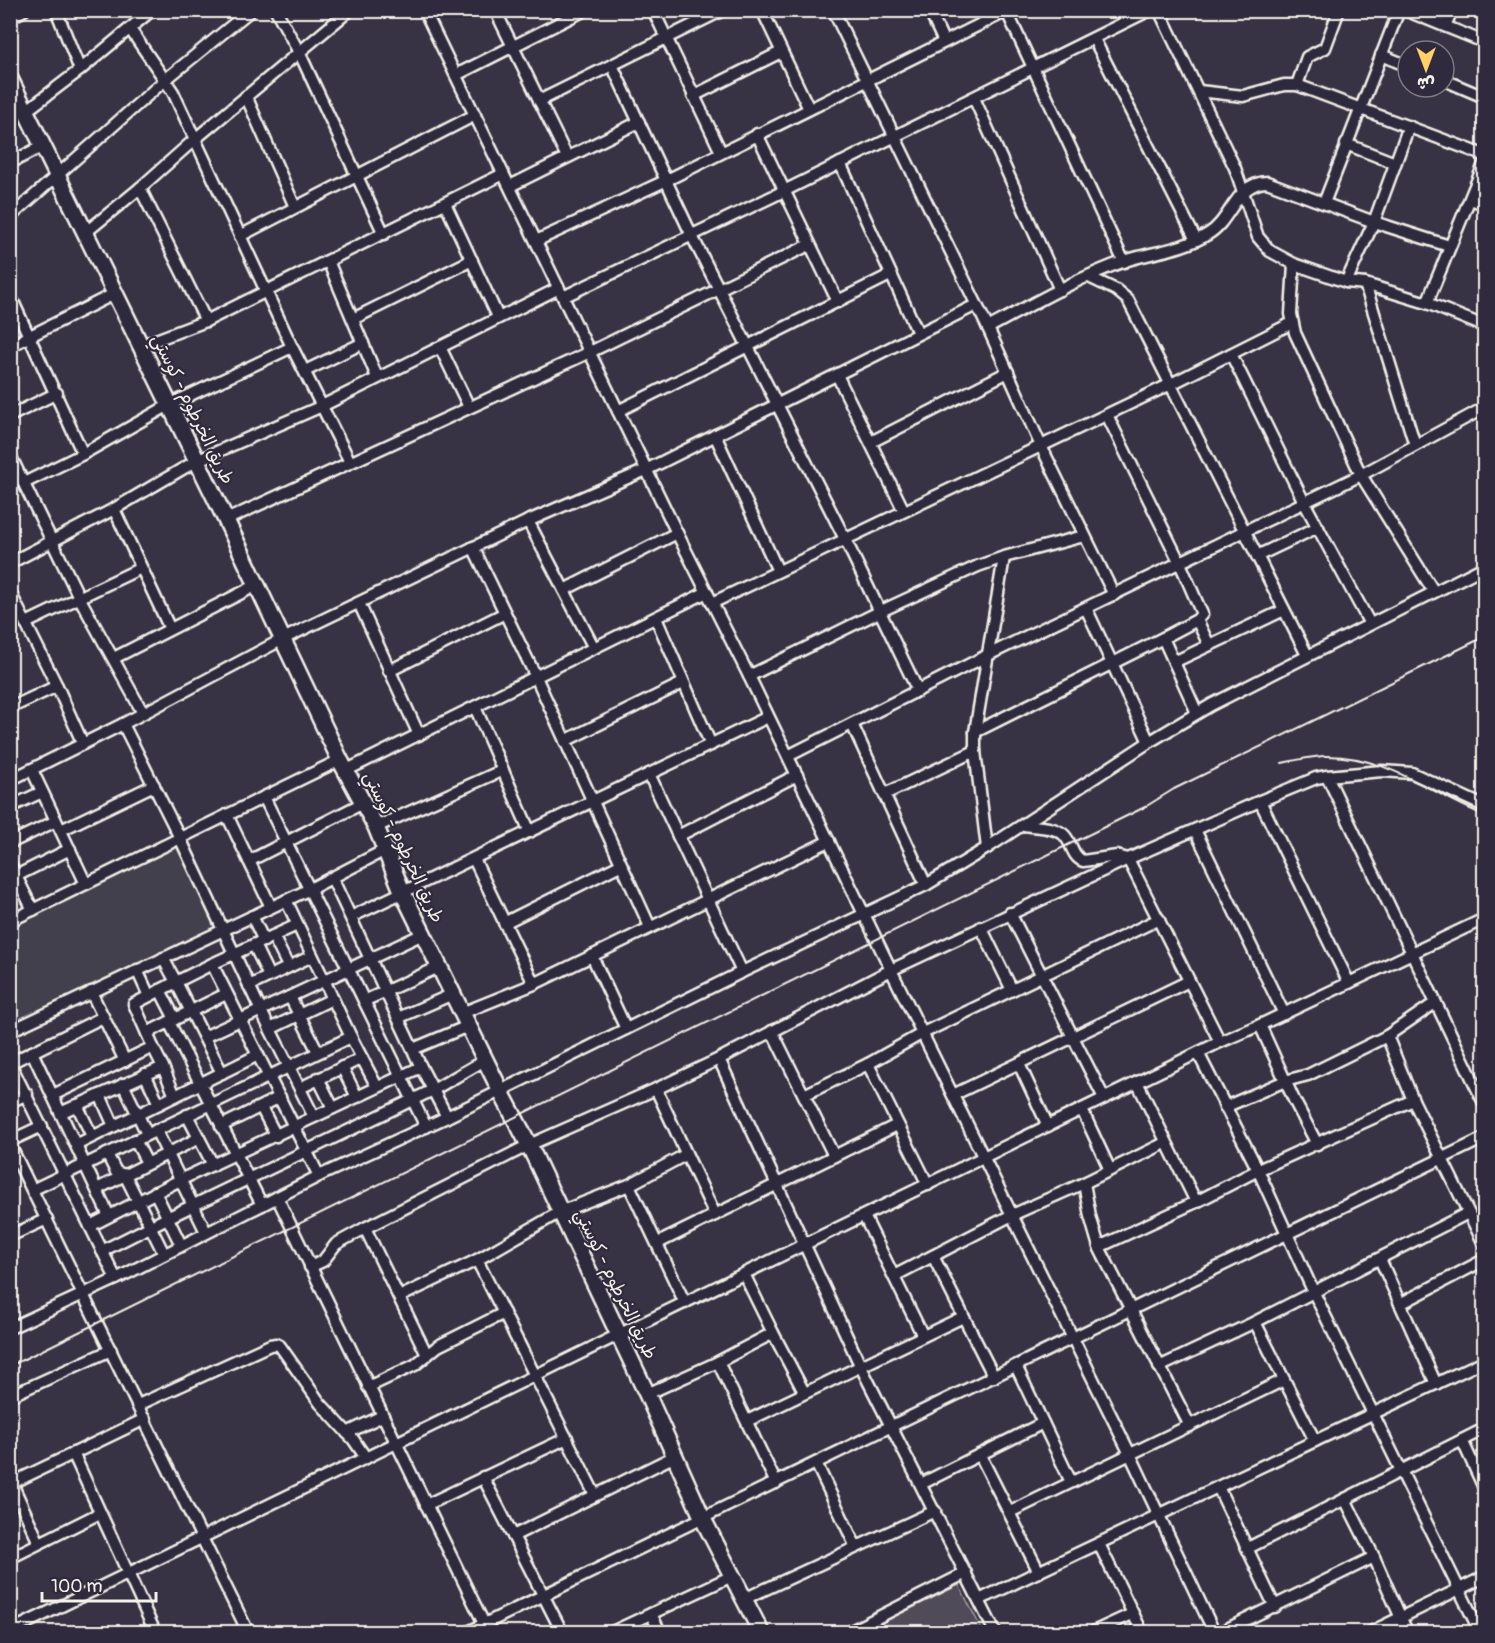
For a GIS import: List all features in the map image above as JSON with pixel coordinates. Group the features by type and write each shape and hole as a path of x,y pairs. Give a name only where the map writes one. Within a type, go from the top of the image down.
{"highway":[{"name":"طريق الخرطوم - كوستي","path":"12,86 27,111 343,765 376,827 402,891 529,1145 647,1394 703,1519 761,1632"}],"street":[{"path":"10,18 24,10"},
{"path":"56,10 80,70"},
{"path":"27,111 152,10"},
{"path":"276,10 300,54 384,234"},
{"path":"85,233 350,10"},
{"path":"424,10 676,533 749,676 1130,1454 1214,1632"},
{"path":"495,10 567,157"},
{"path":"456,75 572,13 585,10"},
{"path":"653,10 721,152"},
{"path":"539,100 723,10"},
{"path":"762,10 809,109"},
{"path":"833,10 988,328 1041,446 1114,595"},
{"path":"929,10 944,42"},
{"path":"10,562 114,509 196,461 321,406 498,317 692,236 1150,10"},
{"path":"1159,10 1235,168 1251,220 1263,246 1294,264 1346,282 1365,284 1427,303 1485,326"},
{"path":"1297,85 1306,57 1324,48 1339,10"},
{"path":"1324,203 1399,10"},
{"path":"1405,10 1485,42"},
{"path":"1445,26 1452,10"},
{"path":"536,241 667,180 1008,11 1124,262"},
{"path":"10,217 245,12"},
{"path":"130,29 178,102 292,347 350,462"},
{"path":"1095,39 1196,240"},
{"path":"693,96 781,52"},
{"path":"1381,55 1396,61"},
{"path":"612,65 692,236 845,539 918,691"},
{"path":"1199,91 1243,96 1284,85 1297,85 1485,155"},
{"path":"1456,85 1485,97"},
{"path":"246,96 294,207"},
{"path":"974,98 1060,290"},
{"path":"240,236 475,115"},
{"path":"510,186 639,122"},
{"path":"1346,282 1374,222 1409,126"},
{"path":"757,134 838,302"},
{"path":"1346,144 1395,163"},
{"path":"10,163 43,146"},
{"path":"840,163 918,333"},
{"path":"1427,303 1485,164"},
{"path":"140,346 206,321 503,174"},
{"path":"988,328 1060,290 1124,262 1196,240 1220,224 1243,192 1255,184 1268,182 1374,222 1449,246"},
{"path":"140,188 206,321"},
{"path":"1472,199 1485,204"},
{"path":"445,203 498,317"},
{"path":"226,520 590,351 809,245"},
{"path":"353,319 472,260"},
{"path":"328,261 377,377"},
{"path":"1294,264 1292,323 1294,333 1361,475 1434,592"},
{"path":"618,411 890,275"},
{"path":"1089,277 1116,290 1128,300 1307,655"},
{"path":"1365,284 1414,446"},
{"path":"10,346 114,294"},
{"path":"10,295 57,393 83,454"},
{"path":"10,780 123,724 283,639 528,521 646,470 976,305"},
{"path":"712,603 1107,415 1292,323"},
{"path":"305,371 363,343"},
{"path":"24,483 83,454 169,405 292,347"},
{"path":"440,347 469,407"},
{"path":"1231,354 1304,502 1370,624"},
{"path":"871,442 1008,372"},
{"path":"837,375 904,511"},
{"path":"10,416 57,393"},
{"path":"788,756 988,655 1361,475 1485,408"},
{"path":"975,732 1201,616 1202,612 1180,563 1107,415"},
{"path":"715,435 778,572"},
{"path":"10,455 79,597 143,713"},
{"path":"114,509 170,629"},
{"path":"528,521 594,648"},
{"path":"1257,556 1318,527"},
{"path":"564,590 676,533"},
{"path":"749,676 978,566 1084,536"},
{"path":"473,547 536,677 650,927"},
{"path":"987,848 975,751 975,732 1004,557"},
{"path":"10,1328 116,1279 319,1176 447,1117 742,972 926,885 1024,825 1197,713 1307,655 1485,567"},
{"path":"26,623 141,568"},
{"path":"114,658 257,585"},
{"path":"10,592 83,744"},
{"path":"10,921 264,797 419,735 707,592"},
{"path":"359,603 419,735"},
{"path":"1086,608 1149,742"},
{"path":"1174,662 1284,610"},
{"path":"389,671 505,614"},
{"path":"656,618 711,745"},
{"path":"1197,620 1209,645"},
{"path":"1162,638 1197,713"},
{"path":"565,741 683,682"},
{"path":"10,708 57,686"},
{"path":"475,707 530,832"},
{"path":"351,917 768,717"},
{"path":"123,724 314,1117"},
{"path":"852,724 926,885"},
{"path":"885,795 975,751"},
{"path":"32,770 86,884"},
{"path":"376,827 503,770"},
{"path":"310,1267 323,1261 336,1244 529,1145 719,1059 891,970 1010,913 1316,778 1382,771 1412,773 1485,806"},
{"path":"650,774 742,972"},
{"path":"678,836 797,776"},
{"path":"1328,776 1435,1004 1485,1103"},
{"path":"10,843 154,785"},
{"path":"10,807 42,792"},
{"path":"264,797 426,1127"},
{"path":"1260,801 1349,983"},
{"path":"249,861 363,803"},
{"path":"227,815 271,907"},
{"path":"1024,825 1059,831 1066,837 1078,859 1083,861 1117,856 1128,859 1220,1042"},
{"path":"1195,831 1284,1014"},
{"path":"413,1049 465,1019 534,984 829,841"},
{"path":"14,878 70,849"},
{"path":"10,1031 310,889 385,850"},
{"path":"474,859 534,984"},
{"path":"10,864 14,878 33,910"},
{"path":"504,923 620,865"},
{"path":"332,878 447,1117"},
{"path":"285,900 377,1087"},
{"path":"1010,913 1104,1098"},
{"path":"252,916 263,941 269,976"},
{"path":"804,1095 868,1064 923,1033 1159,919"},
{"path":"10,1631 1220,1042 1485,920"},
{"path":"175,1096 134,1004 212,964 297,925"},
{"path":"981,927 1012,990"},
{"path":"204,1037 423,934"},
{"path":"263,941 288,966"},
{"path":"249,986 312,956"},
{"path":"592,956 626,1029"},
{"path":"163,958 222,1073"},
{"path":"212,964 319,1176"},
{"path":"364,1001 439,967"},
{"path":"137,970 149,996"},
{"path":"953,1095 1189,981"},
{"path":"160,990 199,1084 262,1205"},
{"path":"91,992 125,1061"},
{"path":"147,1033 226,994"},
{"path":"398,1018 453,994"},
{"path":"290,997 318,1052"},
{"path":"270,1029 332,999"},
{"path":"1225,1107 1285,1081 1308,1075 1387,1036 1435,1004"},
{"path":"103,1017 10,1063 116,1279"},
{"path":"1260,1025 1317,1144"},
{"path":"772,1031 834,1156"},
{"path":"1387,1036 1413,1100 1485,1244"},
{"path":"32,1190 351,1037"},
{"path":"53,1095 153,1047"},
{"path":"32,1052 110,1216"},
{"path":"1198,1053 1258,1170 1314,1293 1480,1632"},
{"path":"76,1145 258,1055"},
{"path":"300,1088 362,1058"},
{"path":"719,1059 861,1365 994,1632"},
{"path":"102,1251 434,1090 485,1060"},
{"path":"868,1064 928,1185"},
{"path":"1019,1064 1048,1126"},
{"path":"60,1113 163,1067"},
{"path":"342,1067 357,1097"},
{"path":"90,1226 213,1164 421,1067"},
{"path":"145,1074 159,1104"},
{"path":"318,1078 333,1108"},
{"path":"1137,1083 1196,1202"},
{"path":"123,1084 137,1114 167,1154 206,1232"},
{"path":"656,1089 715,1215"},
{"path":"10,1102 27,1094"},
{"path":"100,1095 114,1126"},
{"path":"220,1126 280,1097"},
{"path":"1099,1247 1258,1170 1413,1100"},
{"path":"77,1105 92,1136"},
{"path":"261,1107 276,1136"},
{"path":"1082,1110 1110,1170"},
{"path":"187,1115 213,1164"},
{"path":"658,1243 897,1125"},
{"path":"42,1126 10,1143 248,1632"},
{"path":"97,1189 199,1138"},
{"path":"468,1632 487,1629 543,1596 1485,1138"},
{"path":"135,1140 147,1164"},
{"path":"894,1276 1012,1215 1166,1143"},
{"path":"107,1154 116,1172 124,1175 164,1254"},
{"path":"399,1297 477,1260 560,1212 629,1185 686,1155"},
{"path":"1084,1183 1099,1247 1190,1426"},
{"path":"629,1185 685,1303"},
{"path":"155,1192 181,1245"},
{"path":"277,1197 487,1629"},
{"path":"1160,1367 1314,1293 1468,1213"},
{"path":"864,1216 923,1336"},
{"path":"10,1236 47,1219"},
{"path":"365,1228 427,1356"},
{"path":"933,1256 993,1377"},
{"path":"1380,1259 1436,1384"},
{"path":"477,1260 596,1494"},
{"path":"1400,1304 1485,1260"},
{"path":"744,1274 804,1392"},
{"path":"369,1387 415,1365 444,1342 504,1313"},
{"path":"747,1421 963,1317"},
{"path":"1256,1322 1315,1441"},
{"path":"647,1394 718,1362 773,1333"},
{"path":"138,1405 276,1344 280,1346 331,1417 366,1458"},
{"path":"10,1396 111,1350"},
{"path":"979,1600 1485,1361"},
{"path":"718,1362 776,1483"},
{"path":"1016,1366 1071,1482"},
{"path":"1010,1512 1284,1380"},
{"path":"347,1433 382,1416"},
{"path":"39,1543 11,1481 145,1419"},
{"path":"921,1484 1043,1423"},
{"path":"1248,1548 1485,1428"},
{"path":"426,1505 567,1438"},
{"path":"1462,1440 1485,1488"},
{"path":"73,1453 155,1632"},
{"path":"980,1455 1038,1572"},
{"path":"513,1536 675,1456"},
{"path":"816,1463 856,1548"},
{"path":"483,1477 562,1632"},
{"path":"1218,1487 1275,1607"},
{"path":"1345,1499 1407,1632"},
{"path":"744,1599 935,1511"},
{"path":"10,1558 100,1513"},
{"path":"1099,1544 1142,1632"},
{"path":"1221,1632 1374,1557"},
{"path":"849,1632 966,1572"},
{"path":"612,1632 732,1576"},
{"path":"1371,1632 1485,1577"},
{"path":"651,1614 660,1632"},
{"path":"1093,1632 1132,1614"}],"shaded area":[{"path":"181,846 221,926 11,1028 11,929"},
{"path":"959,1585 983,1632 862,1632"}],"railway":[{"path":"10,1366 1145,807 1174,789 1484,637"},
{"path":"1282,763 1324,756 1367,761 1407,777 1484,815"}]}
